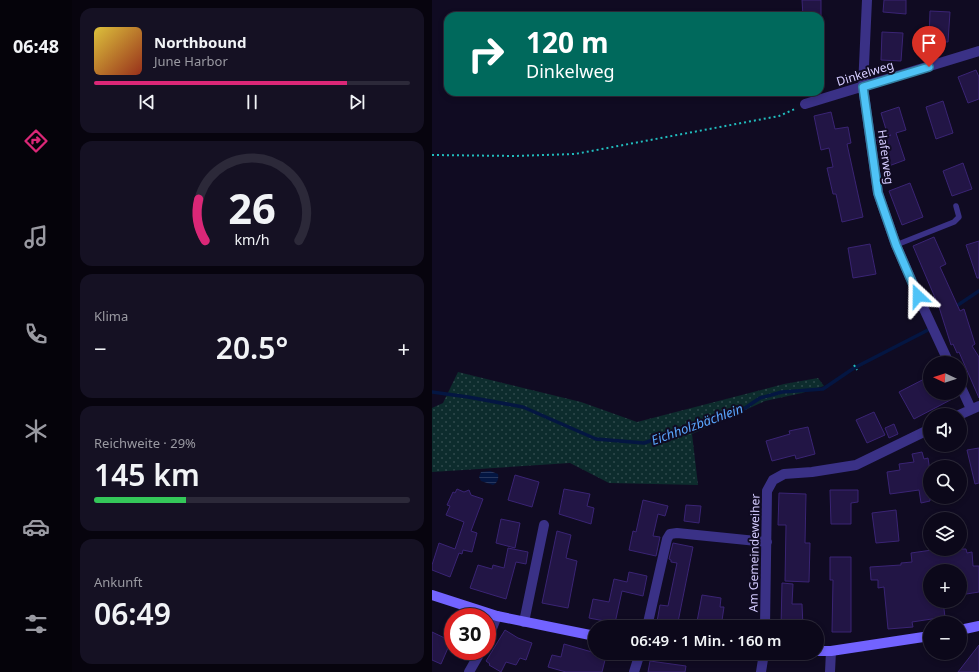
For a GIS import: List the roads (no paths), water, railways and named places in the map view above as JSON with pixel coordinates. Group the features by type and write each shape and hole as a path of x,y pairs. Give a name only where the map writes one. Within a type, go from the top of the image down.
{"street":[{"name":"Haferweg","path":"867,0 863,87 878,193 896,245 946,356"},
{"name":"Dinkelweg","path":"805,104 979,51"},
{"path":"967,396 975,408"},
{"name":"Am Gemeindeweiher","path":"765,620 767,491 773,480 784,474 812,472 856,465 923,432"},
{"path":"524,622 544,525"},
{"path":"649,620 667,540 670,534 677,533 767,542"},
{"path":"432,595 497,616 588,635"},
{"path":"967,629 979,626"},
{"path":"824,651 923,637"},
{"path":"830,672 831,651"},
{"path":"469,672 476,660"},
{"path":"634,672 638,660"},
{"path":"762,672 763,660"}],"lane":[{"path":"896,245 954,222 959,217 956,206"}],"water":[{"path":"490,471 498,474 497,481 493,485 481,481 479,477 481,472"}],"waterway":[{"name":"Eichholzbächlein","path":"955,307 979,291"},
{"name":"Eichholzbächlein","path":"432,392 523,407 596,439 644,443 739,412 760,398 782,392 823,389 854,368 928,330"}]}
